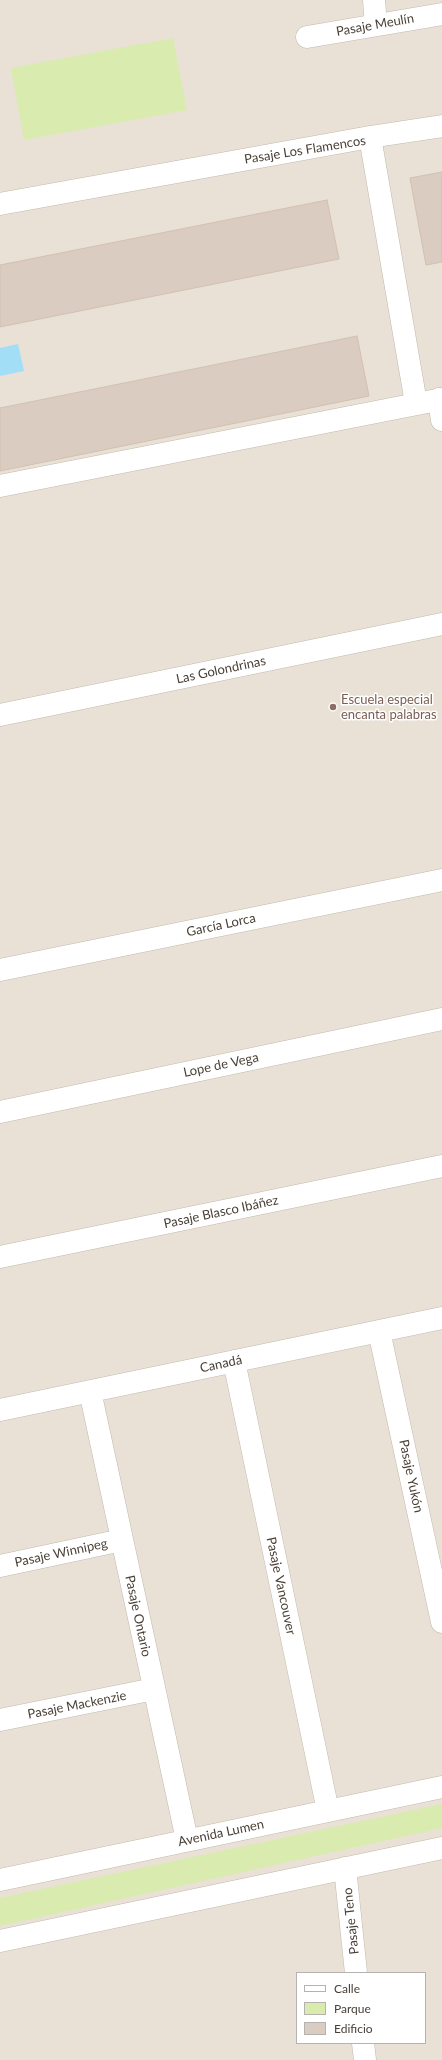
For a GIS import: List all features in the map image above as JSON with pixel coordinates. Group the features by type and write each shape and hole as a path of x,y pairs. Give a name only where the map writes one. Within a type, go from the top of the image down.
{"street":[{"path":"374,0 376,25"},
{"name":"Pasaje Meulín","path":"307,37 442,14"},
{"path":"370,137 442,126"},
{"name":"Pasaje Los Flamencos","path":"0,204 370,137 416,403"},
{"path":"0,486 416,403 441,406"},
{"name":"Las Golondrinas","path":"0,714 442,624"},
{"name":"García Lorca","path":"0,970 442,880"},
{"name":"Lope de Vega","path":"0,1112 442,1019"},
{"name":"Pasaje Blasco Ibáñez","path":"0,1258 442,1166"},
{"name":"Canadá","path":"0,1410 442,1318"},
{"name":"Pasaje Yukón","path":"380,1331 442,1622"},
{"name":"Pasaje Vancouver","path":"234,1361 328,1811"},
{"name":"Pasaje Ontario","path":"90,1391 187,1840"},
{"name":"Pasaje Winnipeg","path":"0,1566 122,1540"},
{"name":"Pasaje Mackenzie","path":"0,1720 154,1690"},
{"name":"Avenida Lumen","path":"0,1880 442,1787"},
{"path":"0,1941 442,1848"},
{"name":"Pasaje Teno","path":"345,1868 356,1972"},
{"path":"363,2044 365,2060"}],"shaded area":[{"path":"0,0 442,0 442,2060 0,2060"}],"green space":[{"path":"173,38 187,110 24,140 11,68"},
{"path":"442,1804 442,1828 0,1926 0,1898"}],"water":[{"path":"18,344 24,371 0,376 0,348"}],"building":[{"path":"442,172 442,262 426,265 410,178"},
{"path":"327,200 339,259 0,327 0,265"},
{"path":"357,336 369,396 0,471 0,408"}],"place":[{"name":"Escuela especial encanta palabras","path":"333,707"}]}
